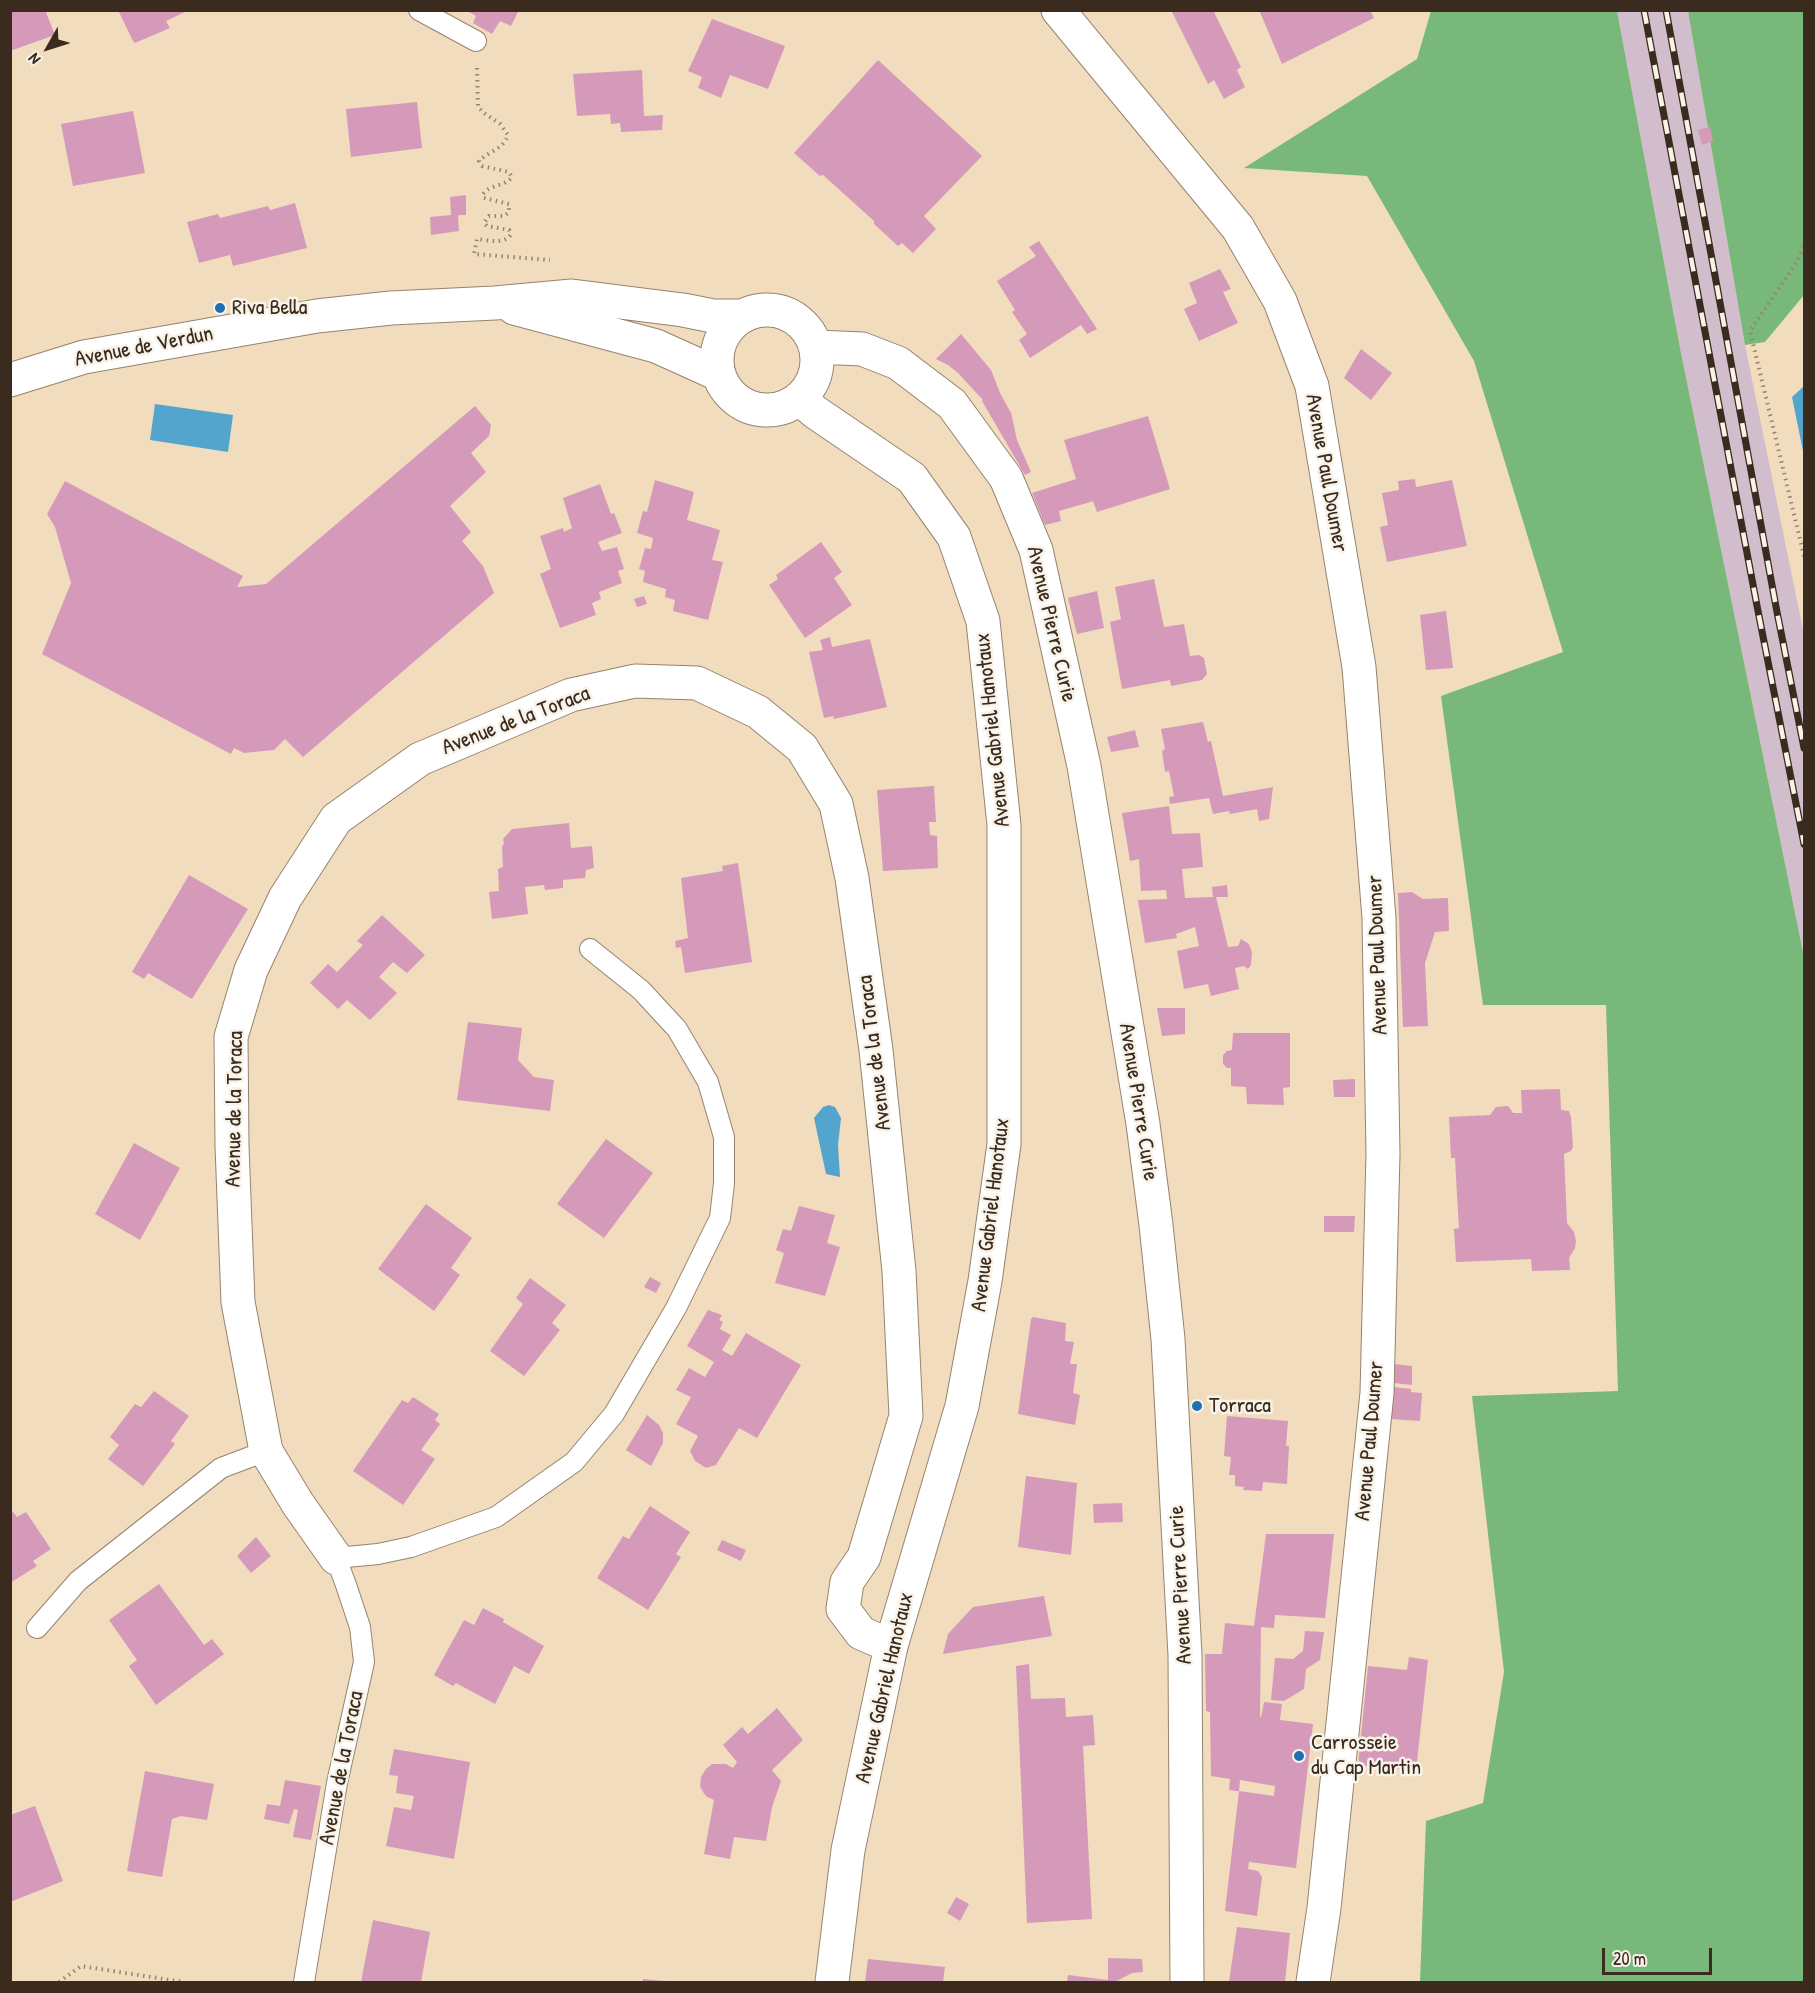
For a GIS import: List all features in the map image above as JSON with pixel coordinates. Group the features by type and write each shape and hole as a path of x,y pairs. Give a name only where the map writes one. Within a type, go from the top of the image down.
{"main road":[{"name":"Avenue Paul Doumer","path":"1058,10 1238,228 1280,302 1312,386 1359,667 1379,929 1383,1154 1377,1393 1324,1908 1313,1983"},
{"path":"495,303 572,296 713,316 742,316"},
{"path":"495,303 656,346 718,374"},
{"name":"Avenue de Verdun","path":"10,380 84,357 317,316 391,308 495,303"},
{"path":"756,310 771,310 799,321 809,333 816,347 815,375 809,388 800,399 786,408 769,411 752,409 737,401 725,389 718,374 716,357 720,341 728,326 756,310"},
{"name":"Avenue Pierre Curie","path":"816,347 862,349 898,363 952,404 1006,478 1036,550 1084,766 1143,1124 1156,1225 1168,1339 1185,1655 1187,1983"},
{"name":"Avenue Gabriel Hanotaux","path":"800,399 815,412 912,478 954,537 982,621 1004,825 1004,1143 985,1281 962,1406 891,1646 848,1850 831,1983"},
{"name":"Avenue de la Toraca","path":"336,1558 298,1504 266,1451 238,1302 232,1146 231,1037 251,970 285,898 336,819 420,759 571,695 635,681 697,683 758,712 802,748 836,804 852,878 876,1050 899,1271 906,1416 864,1557 847,1582 843,1609 861,1632 891,1646"}],"lane":[{"path":"418,10 476,41"},
{"path":"336,1558 378,1554 411,1547 496,1517 574,1462 614,1414 676,1308 720,1218 724,1183 724,1137 708,1082 677,1029 641,990 590,949"},
{"path":"37,1628 78,1581 221,1468 266,1451"},
{"name":"Avenue de la Toraca","path":"303,1983 337,1784 364,1662 360,1627 336,1558"}],"path":[{"path":"476,41 478,107 484,114 500,124 508,135 507,141 479,161 482,166 509,172 512,177 509,181 486,189 483,194 484,198 509,204 508,212 504,216 489,216 484,223 487,226 509,230 510,238 505,241 477,239"},
{"path":"1804,247 1797,262 1750,331 1804,556"},
{"path":"59,1983 81,1966 183,1983"}],"shaded area":[{"path":"1617,11 1688,11 1745,345 1804,635 1804,957 1680,348"}],"green space":[{"path":"1431,11 1617,11 1680,348 1804,957 1804,1982 1420,1982 1426,1821 1483,1803 1504,1672 1472,1396 1618,1391 1606,1005 1483,1005 1441,696 1563,652 1474,361 1367,176 1244,168 1417,59"},
{"path":"1688,11 1804,11 1804,295 1765,342 1745,345"}],"water":[{"path":"1804,386 1804,456 1792,397"},
{"path":"155,404 233,415 228,452 150,440"},
{"path":"829,1105 835,1107 841,1118 838,1145 840,1177 826,1174 814,1118 823,1107"}],"building":[{"path":"10,10 45,10 55,35 10,51"},
{"path":"118,10 189,10 166,21 170,28 135,43"},
{"path":"466,10 519,10 511,26 500,21 492,34 473,23 476,16"},
{"path":"1171,10 1213,10 1241,67 1237,70 1245,87 1224,99 1214,80 1208,84"},
{"path":"1259,10 1370,10 1374,18 1282,64"},
{"path":"712,19 785,46 768,89 730,75 721,98 698,88 702,77 688,71"},
{"path":"878,60 982,156 924,216 936,229 913,253 902,243 898,246 823,175 820,176 794,153"},
{"path":"642,70 644,116 663,115 662,130 621,132 620,123 611,124 610,114 577,116 573,74"},
{"path":"417,102 422,148 351,157 346,109"},
{"path":"133,111 145,173 73,186 61,124"},
{"path":"1710,127 1713,141 1702,145 1698,130"},
{"path":"466,195 466,215 458,217 459,231 431,235 430,217 451,215 450,197"},
{"path":"295,203 307,248 233,266 230,255 199,263 187,222 218,214 220,218 268,206 270,210"},
{"path":"1039,241 1097,329 1087,334 1081,325 1030,358 1019,340 1027,334 1012,312 1015,310 997,281 1036,256 1029,247"},
{"path":"1220,269 1231,289 1223,292 1238,323 1199,341 1184,309 1197,303 1189,283"},
{"path":"961,334 991,370 1011,413 1017,440 1031,472 1025,475 983,400 958,373 936,359"},
{"path":"1361,349 1392,373 1371,400 1344,378"},
{"path":"475,406 491,425 489,436 471,453 486,472 450,506 471,532 462,541 483,566 494,593 303,757 285,739 274,750 244,753 234,748 231,754 42,654 71,583 55,527 47,514 65,481 243,576 237,587 266,584"},
{"path":"1148,416 1170,489 1097,512 1093,501 1059,511 1061,521 1045,525 1032,493 1076,479 1064,440"},
{"path":"1415,479 1416,487 1452,480 1467,546 1387,562 1380,527 1388,525 1382,493 1399,490 1398,481"},
{"path":"655,480 694,492 687,520 720,530 712,560 723,562 708,620 673,611 675,600 665,597 666,589 643,582 645,571 639,569 645,548 651,549 653,538 637,533 643,511 647,512"},
{"path":"600,484 611,514 614,513 622,533 598,542 602,551 617,547 624,569 618,571 622,583 599,592 601,599 592,603 596,615 560,628 540,574 551,569 540,536 563,528 564,532 572,528 563,498"},
{"path":"821,542 842,572 834,578 852,605 805,638 769,585 778,579 776,575"},
{"path":"1154,579 1164,627 1184,624 1190,656 1199,655 1204,658 1207,674 1202,680 1171,686 1170,680 1122,689 1110,622 1121,619 1115,587"},
{"path":"1097,591 1104,628 1077,634 1068,598"},
{"path":"644,596 647,604 637,607 634,599"},
{"path":"1446,611 1453,668 1426,670 1420,615"},
{"path":"830,637 832,647 870,639 887,707 834,719 833,716 824,718 809,652 823,650 820,640"},
{"path":"1203,722 1208,742 1211,741 1223,796 1273,787 1269,819 1259,821 1257,809 1230,814 1229,811 1213,814 1209,798 1170,804 1169,797 1174,796 1169,771 1165,772 1162,751 1165,749 1161,729"},
{"path":"1135,730 1139,747 1111,752 1107,737"},
{"path":"934,786 936,822 929,822 930,835 937,836 938,868 883,871 877,790"},
{"path":"1169,806 1172,834 1200,833 1203,867 1182,869 1185,898 1213,897 1212,887 1227,885 1228,897 1216,897 1228,947 1238,946 1241,939 1249,944 1252,952 1251,965 1248,969 1244,966 1235,968 1239,989 1211,996 1208,984 1184,989 1177,951 1199,946 1195,927 1176,934 1177,938 1145,943 1138,900 1167,899 1166,890 1141,891 1139,859 1130,861 1122,813"},
{"path":"569,823 571,848 592,846 594,868 586,870 585,878 563,880 563,888 545,890 544,885 525,887 528,914 492,919 489,892 499,891 498,869 503,867 503,839 512,829"},
{"path":"738,863 752,962 685,973 681,947 676,948 675,941 688,938 681,878 723,871 722,866"},
{"path":"189,875 248,909 192,999 148,973 144,979 132,972"},
{"path":"1412,892 1423,899 1448,898 1449,931 1435,932 1425,963 1428,1026 1403,1027 1398,893"},
{"path":"382,915 425,955 407,973 393,962 379,977 397,993 370,1020 347,1000 338,1009 310,983 328,964 337,972 363,945 357,941"},
{"path":"1157,1008 1185,1008 1185,1034 1162,1036"},
{"path":"468,1022 522,1028 518,1060 534,1077 554,1080 550,1111 457,1100"},
{"path":"1233,1033 1290,1033 1290,1087 1283,1088 1284,1105 1247,1104 1246,1087 1231,1086 1231,1068 1223,1064 1223,1055 1232,1050"},
{"path":"1355,1079 1355,1097 1334,1097 1333,1080"},
{"path":"1560,1089 1561,1110 1569,1111 1571,1117 1573,1147 1571,1151 1564,1154 1567,1223 1574,1232 1576,1241 1569,1258 1570,1270 1532,1271 1531,1259 1456,1262 1454,1229 1459,1228 1455,1158 1451,1158 1449,1117 1490,1115 1496,1107 1508,1106 1513,1113 1522,1113 1521,1090"},
{"path":"606,1139 653,1173 604,1238 557,1204"},
{"path":"134,1143 180,1168 140,1240 95,1214"},
{"path":"426,1204 472,1238 451,1268 460,1275 434,1311 378,1269"},
{"path":"799,1206 835,1215 827,1243 840,1247 825,1296 775,1283 784,1253 776,1250 783,1229 791,1231"},
{"path":"1324,1216 1355,1216 1354,1232 1324,1232"},
{"path":"650,1277 661,1283 656,1293 644,1287"},
{"path":"530,1278 566,1305 552,1323 560,1330 524,1376 490,1351 523,1304 516,1298"},
{"path":"708,1310 722,1315 719,1320 723,1322 720,1329 731,1335 722,1350 732,1356 746,1333 801,1365 757,1438 739,1428 716,1465 706,1468 695,1461 690,1451 698,1436 676,1424 691,1397 676,1390 689,1368 705,1377 714,1362 687,1346"},
{"path":"1033,1317 1066,1323 1065,1341 1074,1342 1070,1364 1077,1364 1073,1393 1080,1395 1075,1425 1018,1414"},
{"path":"1395,1364 1412,1366 1412,1385 1394,1383"},
{"path":"1394,1387 1422,1393 1420,1421 1391,1419"},
{"path":"154,1391 189,1416 171,1441 175,1444 143,1486 108,1459 119,1445 110,1437 135,1404 141,1407"},
{"path":"413,1397 439,1414 435,1420 440,1424 421,1450 435,1459 403,1505 353,1471 402,1400 408,1403"},
{"path":"647,1415 659,1425 663,1433 663,1443 651,1466 626,1450"},
{"path":"1227,1416 1288,1421 1287,1484 1263,1482 1262,1491 1243,1490 1244,1487 1235,1486 1235,1475 1229,1475 1231,1457 1224,1456"},
{"path":"1026,1476 1077,1483 1071,1555 1018,1547"},
{"path":"1122,1503 1123,1522 1094,1523 1093,1504"},
{"path":"650,1506 690,1532 676,1554 681,1557 648,1610 597,1578 623,1536 629,1539"},
{"path":"13,1512 17,1517 26,1512 51,1549 33,1561 37,1566 10,1583 10,1513"},
{"path":"1266,1534 1334,1534 1325,1618 1275,1615 1274,1628 1261,1627 1260,1717 1264,1702 1282,1704 1280,1720 1313,1724 1296,1868 1249,1862 1248,1869 1258,1871 1262,1877 1257,1916 1225,1911 1239,1791 1229,1790 1230,1779 1211,1776 1210,1712 1206,1711 1205,1654 1222,1654 1225,1623 1254,1626","holes":["1240,1780 1275,1786 1274,1796 1239,1791"]},
{"path":"256,1537 271,1556 251,1573 237,1556"},
{"path":"722,1540 746,1550 741,1561 717,1550"},
{"path":"159,1584 204,1645 212,1639 224,1654 156,1705 129,1666 137,1660 109,1620"},
{"path":"1044,1596 1052,1636 943,1654 948,1634 973,1607"},
{"path":"483,1608 544,1646 529,1674 514,1666 495,1704 456,1683 453,1686 434,1675 464,1620 474,1625"},
{"path":"1305,1631 1324,1632 1320,1660 1306,1669 1304,1689 1284,1701 1271,1700 1275,1658 1293,1659 1303,1651"},
{"path":"1409,1657 1428,1660 1416,1771 1358,1765 1368,1666 1407,1670"},
{"path":"1029,1664 1031,1699 1065,1698 1066,1717 1093,1715 1095,1745 1083,1746 1092,1919 1027,1923 1016,1666"},
{"path":"777,1708 803,1740 772,1770 781,1781 772,1807 766,1841 734,1837 730,1859 704,1854 714,1800 703,1792 700,1786 701,1777 712,1764 726,1764 733,1768 737,1762 723,1745 742,1727 748,1734"},
{"path":"394,1749 470,1762 454,1859 386,1846 394,1807 411,1810 414,1796 396,1793 398,1776 389,1775"},
{"path":"145,1771 214,1784 207,1820 181,1816 172,1819 162,1877 127,1871"},
{"path":"285,1780 321,1786 311,1840 293,1837 298,1810 294,1809 289,1824 264,1819 267,1804 280,1806"},
{"path":"35,1806 63,1881 10,1902 10,1815"},
{"path":"956,1897 969,1904 960,1921 947,1913"},
{"path":"373,1920 430,1932 421,1982 361,1982"},
{"path":"1237,1927 1290,1933 1285,1982 1229,1982"},
{"path":"1108,1958 1142,1959 1143,1972 1132,1973 1115,1982 1067,1982 1068,1975 1108,1980"},
{"path":"868,1959 945,1967 943,1982 865,1982"},
{"path":"643,1979 665,1981 665,1982 643,1982"}],"railway":[{"path":"1644,10 1804,844"},
{"path":"1666,10 1804,748"}],"place":[{"name":"Riva Bella","path":"220,308"},
{"name":"Torraca","path":"1197,1406"},
{"name":"Carrosseie du Cap Martin","path":"1299,1756"}]}
